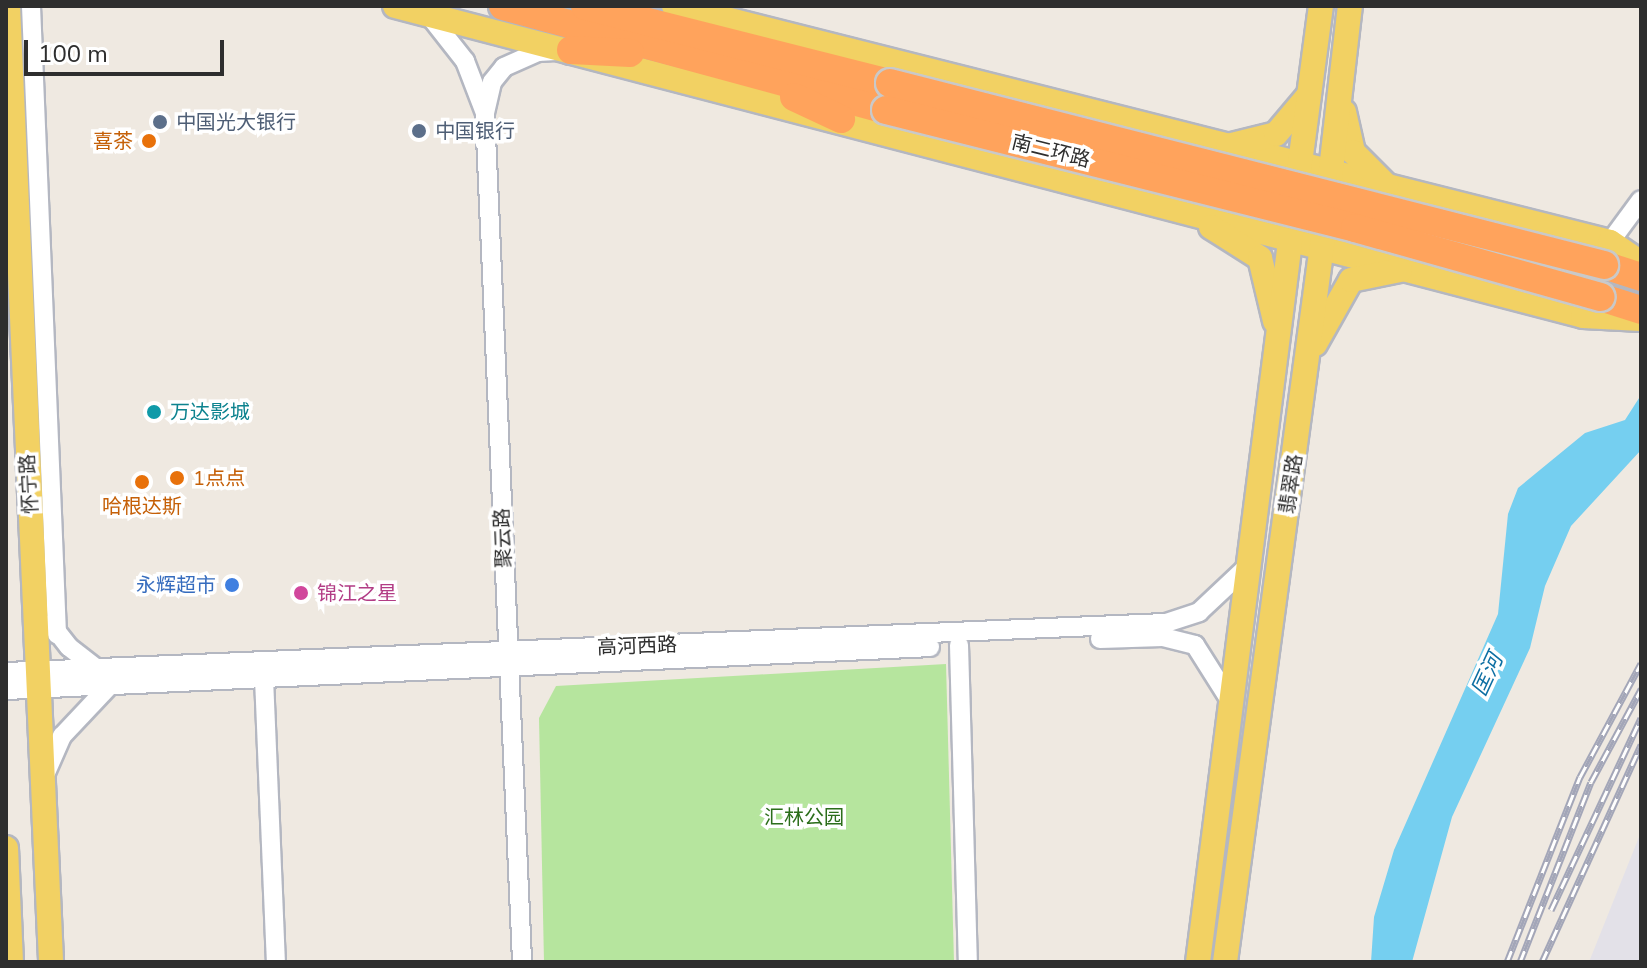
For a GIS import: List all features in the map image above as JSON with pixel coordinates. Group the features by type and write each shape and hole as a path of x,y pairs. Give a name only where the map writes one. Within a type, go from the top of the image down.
{"highway":[{"name":"南二环路","path":"503,6 703,47 888,96 1641,310"},
{"name":"南二环路","path":"585,6 703,47"},
{"path":"634,6 703,47 841,119"},
{"path":"571,50 703,47 845,52"},
{"name":"南二环路","path":"888,96 1607,254 1641,277"}],"main road":[{"name":"怀宁路","path":"8,6 51,962"},
{"path":"395,6 841,119 1583,316 1641,319"},
{"path":"674,6 845,52 1387,187 1641,263"},
{"name":"翡翠路","path":"1198,962 1321,6"},
{"name":"翡翠路","path":"1225,962 1310,353 1350,6"},
{"path":"1224,147 1276,134 1309,95"},
{"path":"1340,95 1353,152 1387,187"},
{"path":"1189,213 1260,258 1278,335"},
{"path":"1310,353 1351,280 1406,269"},
{"path":"6,848 11,962"}],"street":[{"path":"31,6 57,634"},
{"path":"428,14 465,61 485,113"},
{"path":"485,113 492,82 504,67 538,52 571,50"},
{"name":"聚云路","path":"485,113 522,962"},
{"path":"1607,254 1641,200"},
{"name":"高河西路","path":"6,672 40,679 110,685 264,678 508,659 1166,623 1199,612 1248,566"},
{"path":"36,600 57,634 97,669"},
{"name":"高河西路","path":"6,690 40,679 97,669 1163,637 1195,645 1231,702"},
{"path":"959,645 968,962"},
{"path":"264,678 276,962"},
{"path":"43,777 62,736 110,685"}],"shaded area":[{"path":"1641,832 1641,962 1589,962"}],"green space":[{"name":"汇林公园","path":"946,664 954,962 544,962 539,718 556,686"}],"water":[{"name":"匡河","path":"1641,395 1641,450 1571,526 1545,586 1530,648 1452,817 1412,962 1371,962 1374,917 1394,850 1498,614 1508,514 1518,488 1585,433 1625,420"}],"railway":[{"path":"1507,962 1580,777 1641,663"},
{"path":"1520,962 1591,782 1641,689"},
{"path":"1551,910 1641,718"},
{"path":"1542,962 1641,745"}],"place":[{"name":"中国光大银行","path":"160,122"},
{"name":"中国银行","path":"419,131"},
{"name":"喜茶","path":"149,141"},
{"name":"万达影城","path":"154,412"},
{"name":"1点点","path":"177,478"},
{"name":"哈根达斯","path":"142,482"},
{"name":"永辉超市","path":"232,585"},
{"name":"锦江之星","path":"301,593"}]}
